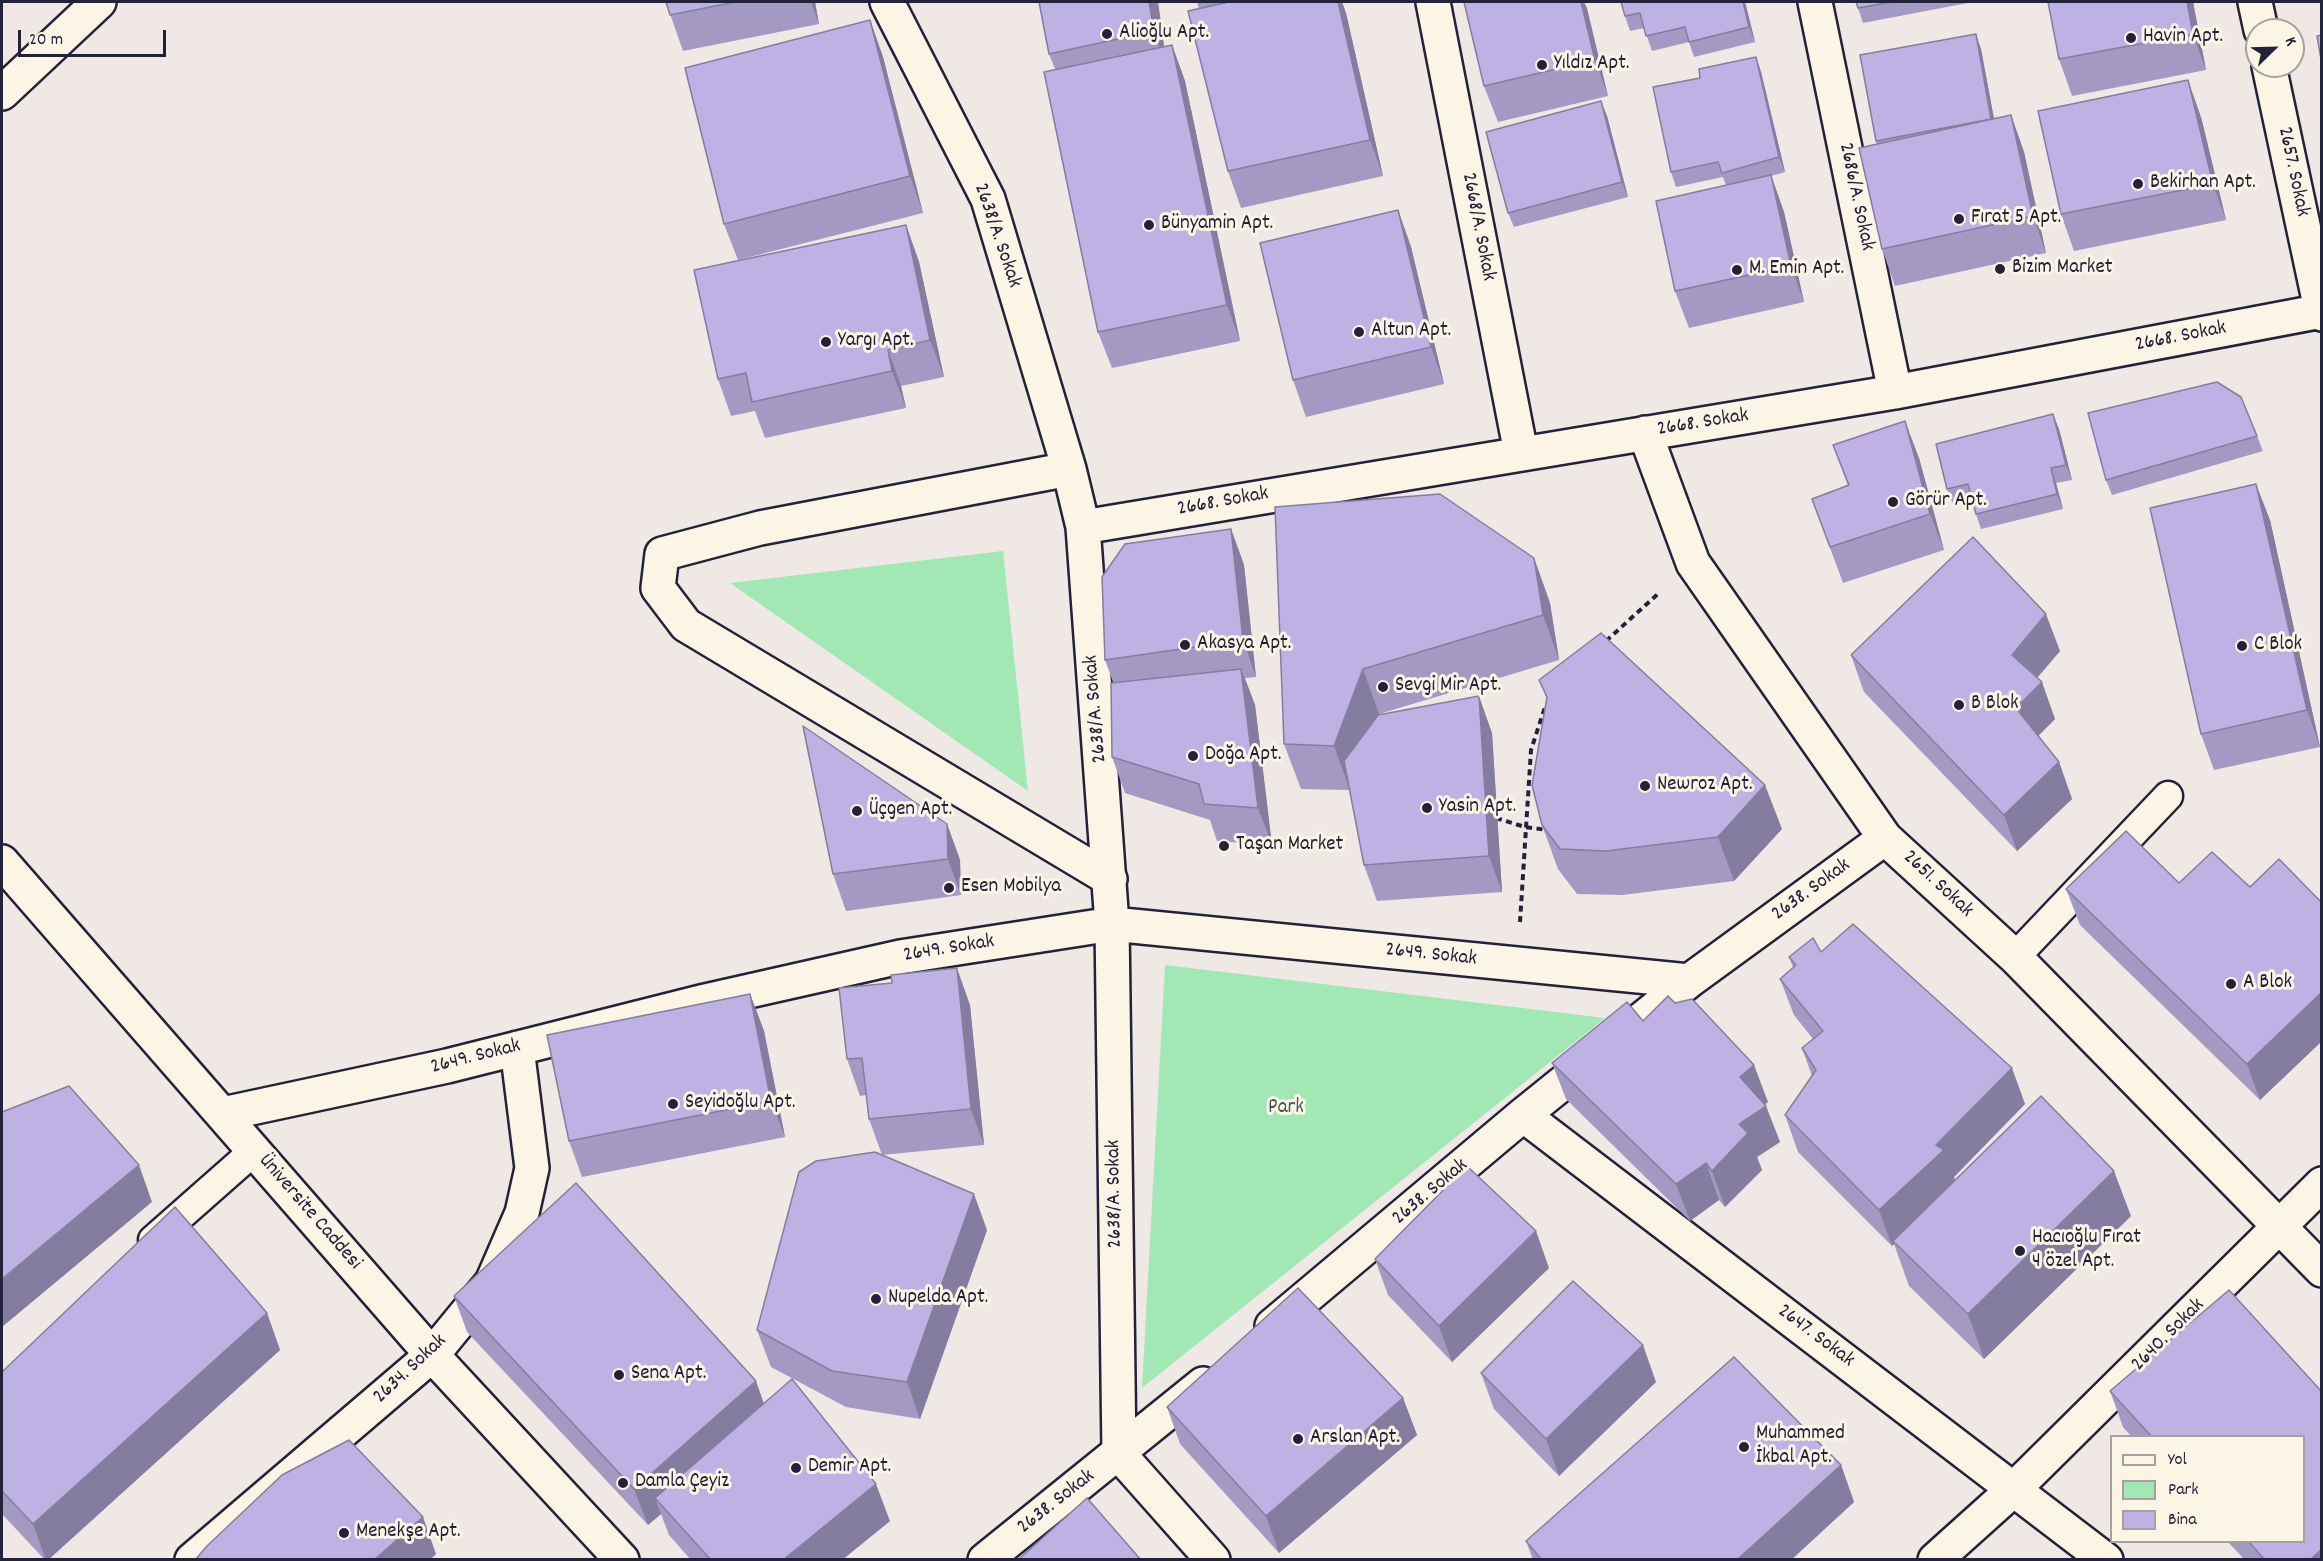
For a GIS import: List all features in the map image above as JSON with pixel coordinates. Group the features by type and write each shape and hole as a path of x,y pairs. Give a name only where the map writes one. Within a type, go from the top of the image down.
{"street":[{"path":"2,93 99,2"},
{"name":"2668/A. Sokak","path":"1433,2 1521,453"},
{"name":"2686/A. Sokak","path":"1815,2 1896,392"},
{"path":"2255,2 2258,18"},
{"name":"2638/A. Sokak","path":"889,3 988,199 1069,469 1083,527 1112,924 1119,1454"},
{"name":"2657. Sokak","path":"2272,78 2321,312"},
{"name":"2668. Sokak","path":"1083,527 1896,392 2321,312"},
{"name":"2651. Sokak","path":"1645,433 1693,563 1885,838 2014,957 2322,1270"},
{"path":"1069,469 760,528 662,554 658,588 686,625 1110,879"},
{"name":"2638. Sokak","path":"985,1560 1119,1454 1523,1115 1689,981 1885,838"},
{"name":"Üniversite Caddesi","path":"2,862 432,1355 622,1560"},
{"name":"2649. Sokak","path":"223,1114 517,1048 705,1001 900,957 1112,924 1689,981"},
{"name":"2634. Sokak","path":"192,1560 432,1355 492,1282 522,1213 532,1168 517,1048"},
{"name":"2647. Sokak","path":"1523,1115 2106,1560"},
{"name":"2640. Sokak","path":"1935,1560 2014,1490 2322,1184"},
{"path":"1119,1454 1213,1560"}],"lane":[{"path":"2014,957 2168,796"},
{"path":"133,1258 255,1150"}],"path":[{"path":"1604,642 1693,563"},
{"path":"1518,964 1531,750 1548,699"},
{"path":"1496,818 1525,827 1548,830"}],"green space":[{"path":"1003,551 1028,791 730,583"},
{"name":"Park","path":"1165,965 1605,1018 1142,1388"}],"building":[{"path":"666,2 735,2 670,15"},
{"path":"1039,2 1149,2 1154,31 1049,54"},
{"path":"1229,2 1338,2 1370,140 1228,171 1188,11"},
{"path":"1464,2 1581,2 1595,60 1484,86"},
{"path":"1621,2 1743,2 1749,27 1689,42 1685,27 1646,36 1640,13 1625,16"},
{"path":"1856,2 1892,2 1858,8"},
{"path":"2048,2 2187,2 2193,34 2059,59"},
{"path":"870,20 910,176 724,224 685,68"},
{"path":"1976,34 1991,119 1876,141 1860,55"},
{"path":"2322,35 2322,65 2317,36"},
{"name":"Bünyamin Apt.","path":"1172,45 1227,305 1098,332 1044,72"},
{"path":"1756,57 1779,157 1722,173 1718,162 1671,172 1653,87 1700,78 1699,69"},
{"name":"Bekirhan Apt.","path":"2188,80 2213,184 2061,214 2038,111"},
{"path":"1601,101 1622,182 1508,213 1486,132"},
{"name":"Fırat 5 Apt.","path":"2011,115 2033,216 1882,249 1859,148"},
{"path":"1771,175 1791,266 1675,291 1656,201"},
{"name":"Altun Apt.","path":"1398,210 1431,347 1293,380 1260,243"},
{"name":"Yargı Apt.","path":"906,225 930,340 888,350 892,371 752,402 746,373 718,379 694,270"},
{"path":"2217,382 2241,397 2257,436 2106,480 2088,413"},
{"path":"2053,414 2066,465 2051,468 2057,494 1976,514 1968,484 1947,489 1936,444"},
{"path":"1905,421 1930,514 1830,547 1812,499 1849,485 1833,445"},
{"name":"C Blok","path":"2256,484 2307,710 2201,734 2150,508"},
{"name":"Sevgi Mir Apt.","path":"1440,494 1534,558 1543,615 1363,669 1334,746 1284,744 1275,507"},
{"name":"Akasya Apt.","path":"1231,529 1243,640 1105,660 1102,577 1125,544"},
{"name":"B Blok","path":"1973,537 2046,614 2012,655 2042,682 2016,708 2059,762 2004,815 1851,655"},
{"name":"Newroz Apt.","path":"1601,633 1765,785 1718,837 1606,851 1560,849 1542,825 1532,785 1547,697 1539,680"},
{"name":"Doğa Apt.","path":"1241,669 1258,808 1204,804 1199,784 1112,757 1111,683"},
{"name":"Yasin Apt.","path":"1479,696 1489,856 1364,865 1344,761 1378,715"},
{"path":"803,726 947,824 948,859 833,874"},
{"name":"A Blok","path":"2126,831 2179,883 2212,852 2250,887 2279,859 2322,903 2322,992 2247,1064 2066,889"},
{"path":"1853,924 2012,1068 1936,1145 1944,1150 1879,1210 1785,1115 1816,1070 1802,1048 1823,1031 1780,979 1796,965 1789,957 1813,938 1821,952"},
{"path":"957,968 971,1109 869,1119 862,1058 847,1059 839,988 892,983 891,975"},
{"name":"Seyidoğlu Apt.","path":"750,994 771,1101 569,1141 547,1035"},
{"path":"1668,996 1675,1003 1692,999 1754,1065 1740,1077 1766,1106 1739,1124 1748,1133 1712,1171 1706,1163 1676,1184 1552,1063 1627,1002 1643,1021"},
{"path":"69,1086 139,1165 2,1279 2,1112"},
{"path":"2041,1096 2114,1171 1968,1314 1893,1241"},
{"name":"Nupelda Apt.","path":"875,1152 974,1194 907,1382 832,1371 757,1330 799,1172 816,1161"},
{"path":"1467,1166 1536,1231 1439,1326 1375,1259"},
{"name":"Sena Apt.","path":"576,1183 756,1381 634,1489 454,1296"},
{"path":"175,1207 267,1313 33,1524 2,1491 2,1372"},
{"path":"1573,1281 1643,1345 1546,1439 1481,1373"},
{"name":"Arslan Apt.","path":"1298,1288 1403,1398 1266,1516 1167,1407"},
{"path":"2229,1290 2322,1392 2322,1549 2310,1560 2265,1560 2250,1543 2305,1543 2305,1435 2150,1435 2110,1391"},
{"name":"Muhammed İkbal Apt.","path":"1734,1357 1841,1465 1737,1560 1542,1560 1526,1541"},
{"name":"Demir Apt.","path":"792,1379 876,1484 783,1560 711,1560 655,1498"},
{"path":"349,1440 423,1517 374,1560 195,1560 282,1475"},
{"path":"1087,1498 1141,1560 1018,1560"}],"place":[{"name":"Alioğlu Apt.","path":"1107,34"},
{"name":"Havin Apt.","path":"2131,38"},
{"name":"Yıldız Apt.","path":"1542,65"},
{"name":"Bekirhan Apt.","path":"2138,184"},
{"name":"Fırat 5 Apt.","path":"1959,219"},
{"name":"Bünyamin Apt.","path":"1149,225"},
{"name":"Bizim Market","path":"2000,269"},
{"name":"M. Emin Apt.","path":"1737,270"},
{"name":"Altun Apt.","path":"1359,332"},
{"name":"Yargı Apt.","path":"826,342"},
{"name":"Görür Apt.","path":"1893,502"},
{"name":"Akasya Apt.","path":"1185,645"},
{"name":"C Blok","path":"2242,646"},
{"name":"Sevgi Mir Apt.","path":"1383,687"},
{"name":"B Blok","path":"1959,705"},
{"name":"Doğa Apt.","path":"1193,756"},
{"name":"Newroz Apt.","path":"1645,786"},
{"name":"Yasin Apt.","path":"1427,808"},
{"name":"Üçgen Apt.","path":"857,811"},
{"name":"Taşan Market","path":"1224,846"},
{"name":"Esen Mobilya","path":"949,888"},
{"name":"A Blok","path":"2231,984"},
{"name":"Seyidoğlu Apt.","path":"673,1104"},
{"name":"Hacıoğlu Fırat 4 özel Apt.","path":"2020,1251"},
{"name":"Nupelda Apt.","path":"876,1299"},
{"name":"Sena Apt.","path":"619,1375"},
{"name":"Arslan Apt.","path":"1298,1439"},
{"name":"Muhammed İkbal Apt.","path":"1744,1447"},
{"name":"Demir Apt.","path":"796,1468"},
{"name":"Damla Çeyiz","path":"623,1483"},
{"name":"Menekşe Apt.","path":"344,1533"}]}
